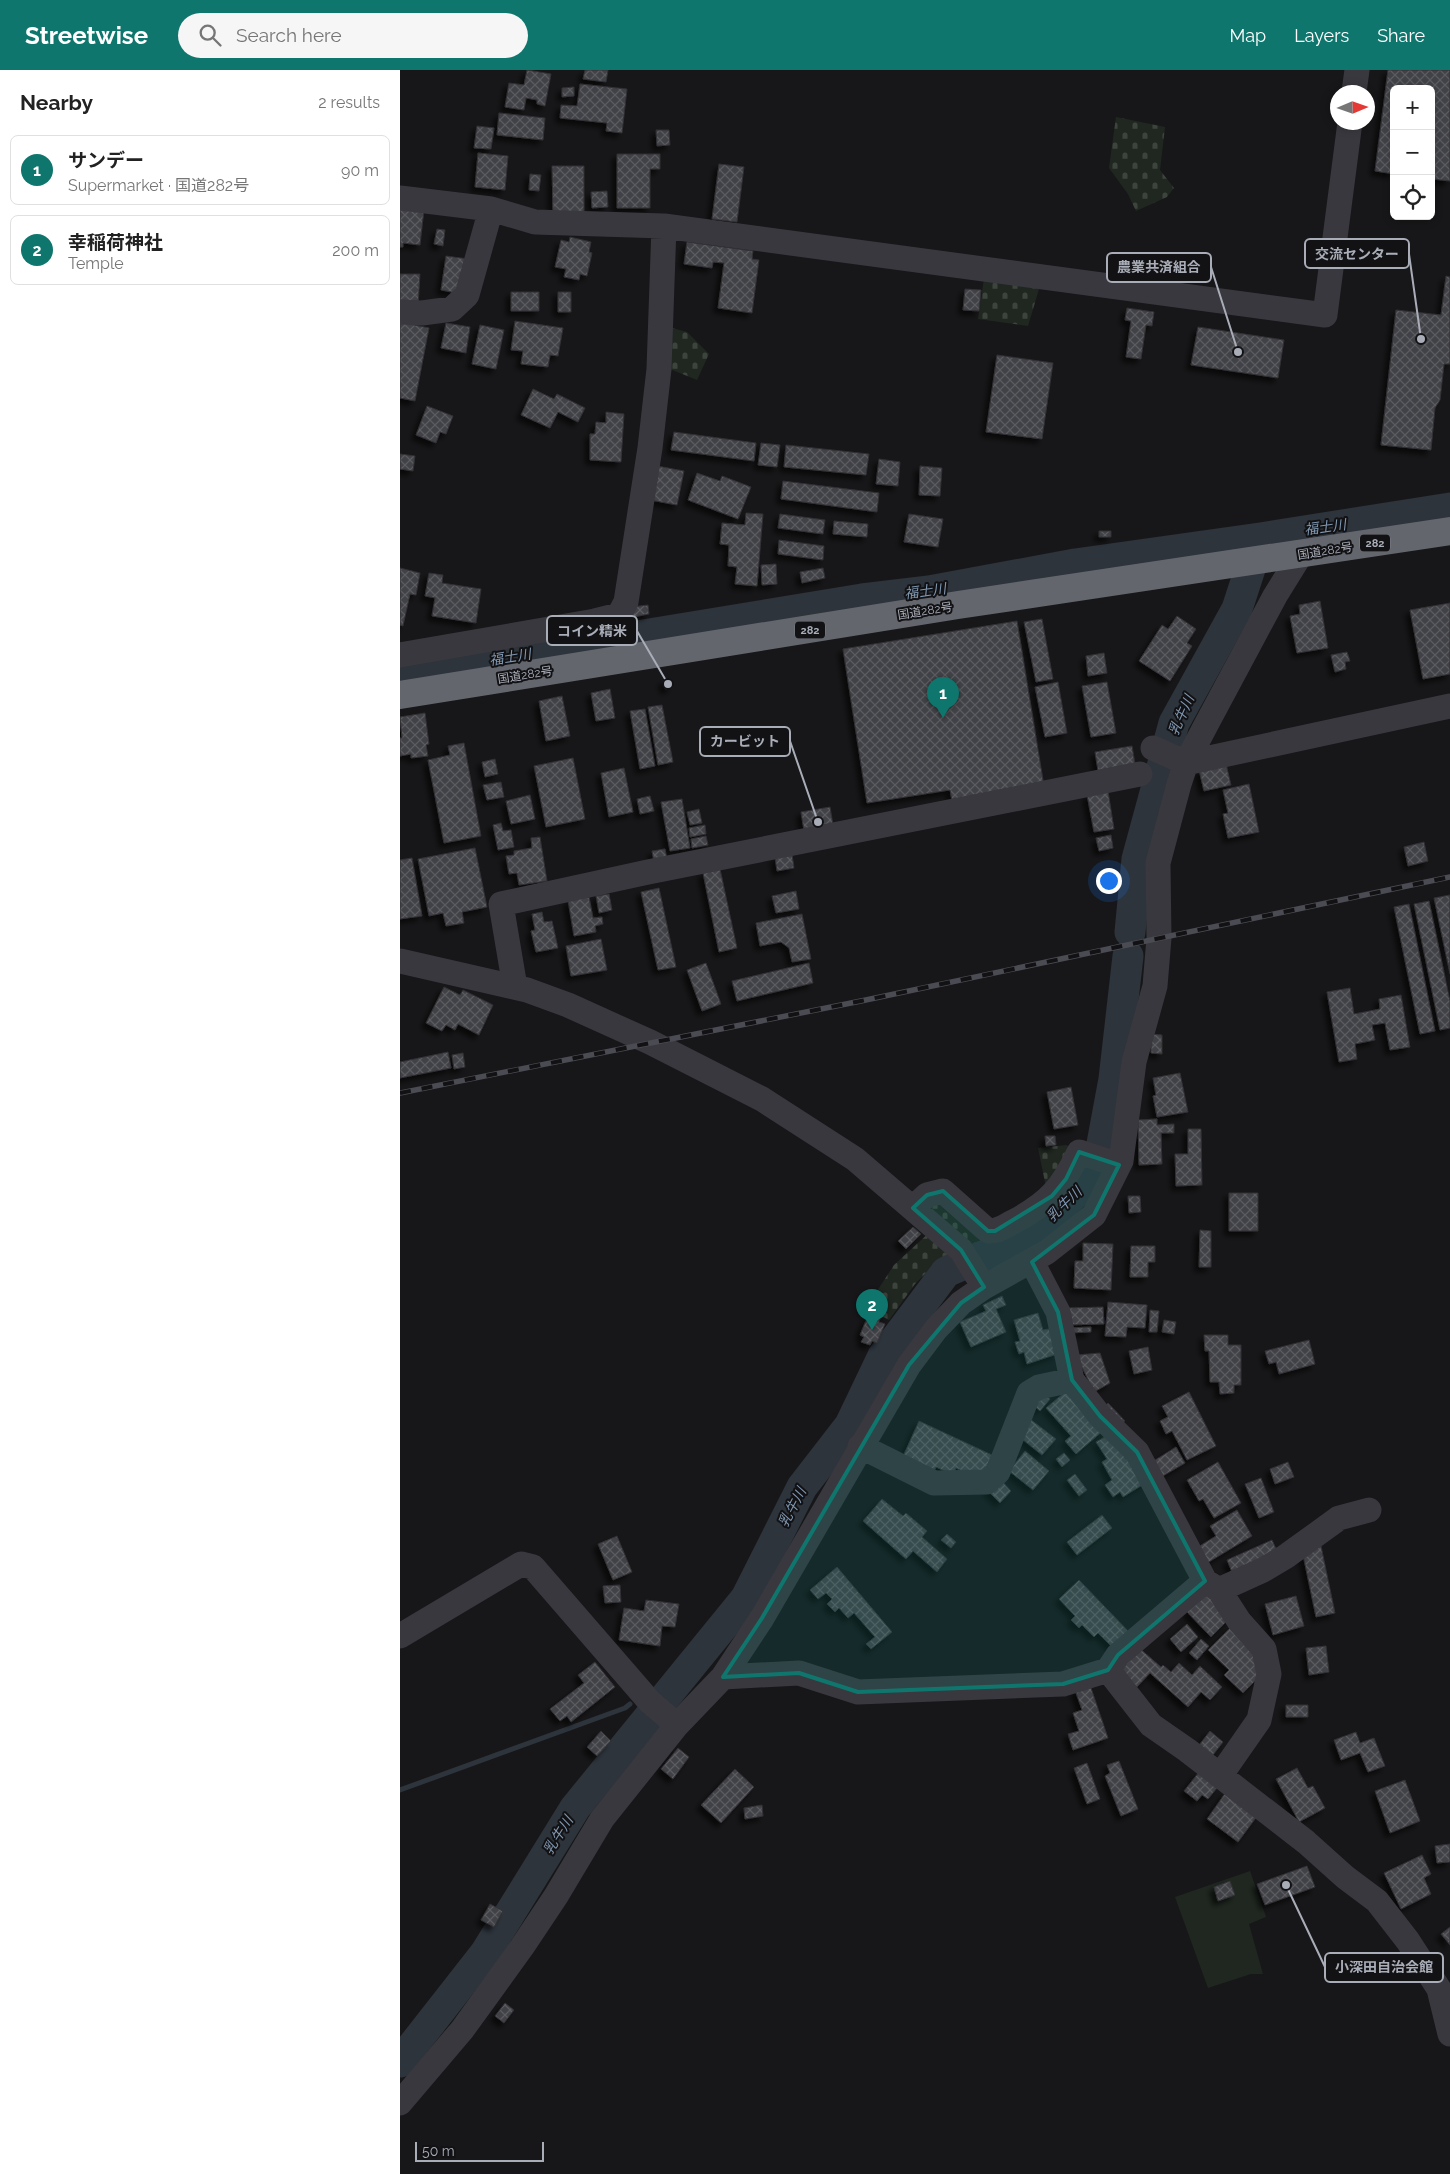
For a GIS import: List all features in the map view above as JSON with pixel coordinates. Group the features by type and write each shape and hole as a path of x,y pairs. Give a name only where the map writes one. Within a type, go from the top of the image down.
{"highway":[{"name":"国道282号","path":"400,695 967,604 1450,531"}],"street":[{"path":"1355,85 1357,70"},
{"path":"400,198 491,209 535,222 664,226 1325,315 1349,130"},
{"path":"400,312 422,313 452,309 467,295 491,209"},
{"path":"400,655 595,621 619,615 626,602 650,448 659,369 664,226"},
{"path":"400,2103 467,2022 546,1910 602,1819 677,1725 723,1677 762,1618 860,1446 909,1365 931,1336 961,1303 984,1287 1032,1262 1094,1215 1121,1161 1134,1062 1156,986 1159,938 1158,863 1182,761 1275,596 1292,556"},
{"path":"1153,748 1182,761 1450,706"},
{"path":"515,988 501,904 648,872 1140,774"},
{"path":"400,961 515,988 568,1005 650,1042 762,1099 855,1159 913,1208 961,1250 984,1287"},
{"path":"913,1208 927,1195 943,1191 988,1231 995,1232 1029,1214 1052,1196 1066,1179 1078,1152 1118,1165"},
{"path":"1032,1262 1058,1312 1072,1380 1100,1416 1137,1452 1212,1585 1238,1621 1264,1649 1268,1674 1259,1720 1220,1776"},
{"path":"860,1446 934,1483 988,1482 998,1472 1030,1393 1039,1387 1072,1380"},
{"path":"723,1677 799,1673 858,1692 1063,1684 1108,1670 1118,1655 1212,1585 1263,1570 1339,1518 1368,1510"},
{"path":"400,1636 521,1564 533,1567 650,1702 677,1725"},
{"path":"1108,1670 1151,1725 1187,1750 1306,1842 1345,1877 1377,1902 1412,1946 1439,1989 1450,2034"}],"highlighted area":[{"path":"1079,1152 1119,1165 1094,1215 1032,1262 1058,1312 1072,1380 1100,1416 1137,1452 1205,1581 1118,1655 1108,1670 1063,1684 858,1692 799,1673 723,1677 762,1618 909,1365 961,1303 984,1287 961,1250 913,1208 927,1195 943,1191 988,1231 995,1231 1052,1196 1066,1179"}],"green space":[{"path":"1116,117 1165,127 1160,170 1174,188 1167,197 1136,211 1128,194 1109,168"},
{"path":"984,279 1039,289 1028,326 978,319"},
{"path":"672,328 687,332 709,354 697,380 665,367"},
{"path":"1067,1145 1074,1158 1046,1187 1038,1148"},
{"path":"929,1195 964,1215 980,1242 967,1248 921,1206"},
{"path":"932,1230 956,1253 931,1268 915,1284 889,1320 866,1308 894,1265"},
{"path":"1250,1871 1266,1917 1249,1924 1263,1974 1251,1974 1208,1988 1175,1897"}],"building":[{"path":"527,70 551,74 545,106 537,104 537,100 526,98 524,110 505,107 509,83 524,85"},
{"path":"585,70 608,70 606,82 583,79"},
{"path":"1388,70 1450,70 1450,181 1435,179 1435,85 1390,85 1390,173 1375,171"},
{"path":"580,84 627,89 622,133 606,131 607,123 560,118 561,105 577,106"},
{"path":"574,87 574,96 562,97 562,88"},
{"path":"499,113 545,118 543,140 497,135"},
{"path":"477,126 494,128 491,149 474,148"},
{"path":"656,130 669,130 670,145 657,146"},
{"path":"478,153 508,156 505,190 475,187"},
{"path":"617,154 660,154 660,169 650,169 650,208 617,208"},
{"path":"719,164 744,167 737,222 712,219"},
{"path":"552,166 584,166 584,215 553,215"},
{"path":"530,174 541,175 539,191 529,190"},
{"path":"607,191 608,207 592,208 591,192"},
{"path":"400,208 424,210 420,245 403,243 403,247 400,247"},
{"path":"437,229 445,230 443,246 434,244"},
{"path":"570,237 591,242 589,252 592,253 587,276 580,274 579,280 564,277 566,269 555,267 561,240 569,242"},
{"path":"687,242 753,251 752,259 759,260 752,313 718,308 724,263 713,262 712,268 684,264"},
{"path":"446,256 468,259 462,294 441,290"},
{"path":"400,274 420,274 418,306 400,305"},
{"path":"1446,276 1450,277 1450,364 1444,364 1440,400 1435,408 1431,450 1381,445 1396,310 1441,315"},
{"path":"965,289 981,290 979,311 963,310"},
{"path":"511,292 539,292 539,311 511,311"},
{"path":"558,292 571,292 571,312 558,312"},
{"path":"1127,308 1154,312 1152,326 1146,325 1141,359 1126,357 1131,321 1125,320"},
{"path":"515,321 563,328 558,356 550,355 548,367 521,364 523,351 511,350"},
{"path":"400,322 429,328 415,401 400,398"},
{"path":"446,323 470,327 466,353 441,348"},
{"path":"480,325 504,330 496,369 472,364"},
{"path":"1198,327 1284,340 1278,378 1191,365"},
{"path":"997,355 1053,363 1042,439 986,432"},
{"path":"533,389 554,399 557,394 585,408 578,422 558,412 550,428 521,415"},
{"path":"427,406 453,416 446,434 440,432 436,443 416,435"},
{"path":"606,412 624,414 621,462 590,460 590,434 595,434 596,422 606,423"},
{"path":"674,432 756,443 754,461 671,450"},
{"path":"761,443 780,445 777,467 758,465"},
{"path":"786,445 869,454 866,475 784,467"},
{"path":"400,454 415,456 413,471 400,469"},
{"path":"879,459 900,462 898,486 876,484"},
{"path":"657,466 684,471 677,505 650,500"},
{"path":"920,466 942,468 940,496 919,495"},
{"path":"697,473 720,481 722,476 751,487 738,519 688,500"},
{"path":"783,481 879,493 877,512 781,499"},
{"path":"746,513 763,514 757,586 735,584 737,567 728,566 729,545 720,544 722,523 745,525"},
{"path":"780,514 825,520 823,534 778,528"},
{"path":"909,514 943,519 938,547 904,542"},
{"path":"834,521 868,524 867,537 833,534"},
{"path":"1099,531 1111,531 1111,537 1099,537"},
{"path":"779,540 824,546 823,560 778,554"},
{"path":"776,564 777,584 762,585 761,565"},
{"path":"400,568 420,573 416,595 410,594 403,626 400,625"},
{"path":"823,568 825,578 802,583 800,572"},
{"path":"429,573 443,575 442,583 481,589 476,623 432,616 435,598 425,596"},
{"path":"1320,601 1328,648 1297,653 1290,616 1300,614 1299,605"},
{"path":"1450,603 1450,674 1423,679 1410,610"},
{"path":"648,605 649,614 633,617 631,607"},
{"path":"1177,616 1196,629 1187,643 1192,646 1170,681 1139,661 1162,625 1168,629"},
{"path":"1042,619 1053,679 1036,682 1024,622"},
{"path":"1017,621 1044,786 952,801 950,790 867,803 843,649"},
{"path":"1347,652 1350,661 1345,662 1346,669 1335,672 1331,655"},
{"path":"1104,653 1107,673 1088,676 1086,656"},
{"path":"670,679 672,688 665,689 663,681"},
{"path":"1058,682 1067,733 1045,737 1035,687"},
{"path":"1107,682 1116,733 1091,737 1082,686"},
{"path":"610,689 615,718 596,721 591,693"},
{"path":"562,696 570,736 546,741 539,701"},
{"path":"662,705 673,762 658,765 648,707"},
{"path":"645,709 655,766 640,769 630,711"},
{"path":"425,713 429,744 426,745 428,756 411,758 411,754 400,756 400,738 402,738 400,717"},
{"path":"464,743 481,836 444,843 428,760 450,755 448,746"},
{"path":"1132,746 1136,770 1099,777 1095,752"},
{"path":"573,758 585,819 546,827 534,766"},
{"path":"495,759 498,774 485,777 482,762"},
{"path":"1226,764 1231,785 1204,791 1199,770"},
{"path":"624,768 633,812 609,817 601,773"},
{"path":"501,782 504,797 487,800 483,785"},
{"path":"1249,784 1259,832 1228,838 1223,814 1228,813 1223,790"},
{"path":"1108,791 1114,829 1094,832 1087,795"},
{"path":"530,795 535,819 511,824 506,801"},
{"path":"650,796 654,811 640,814 637,799"},
{"path":"682,799 690,848 670,851 661,802"},
{"path":"830,807 834,831 805,837 801,812"},
{"path":"699,809 702,823 690,825 687,812"},
{"path":"501,823 503,831 511,830 514,847 498,850 493,825"},
{"path":"705,825 706,834 690,837 689,828"},
{"path":"1111,835 1113,848 1099,851 1096,838"},
{"path":"706,836 708,845 692,848 691,839"},
{"path":"540,837 547,881 519,885 517,873 509,874 506,856 514,855 514,851 532,848 531,838"},
{"path":"1424,842 1428,861 1408,866 1404,847"},
{"path":"475,848 487,907 462,912 464,923 446,926 443,913 429,916 418,859"},
{"path":"665,849 668,865 655,867 652,851"},
{"path":"792,854 794,868 777,871 775,857"},
{"path":"412,858 422,916 400,919 400,860"},
{"path":"720,869 737,948 719,952 703,873"},
{"path":"659,888 676,967 658,970 641,892"},
{"path":"796,891 799,909 776,913 772,896"},
{"path":"609,894 612,910 599,913 596,896"},
{"path":"1450,895 1450,974 1434,898"},
{"path":"589,897 593,918 602,917 603,924 595,926 596,932 574,936 568,900"},
{"path":"1429,901 1450,1001 1450,1028 1440,1030 1414,904"},
{"path":"1409,904 1435,1031 1420,1034 1394,907"},
{"path":"542,912 544,922 552,921 558,948 536,952 531,931 535,930 532,914"},
{"path":"802,914 811,959 792,962 789,948 781,942 760,946 756,923"},
{"path":"601,939 607,970 571,976 566,946"},
{"path":"706,963 721,1004 702,1011 687,970"},
{"path":"809,963 813,983 737,1001 732,981"},
{"path":"444,987 460,995 463,990 493,1005 479,1035 458,1024 455,1030 446,1025 442,1031 426,1023"},
{"path":"1350,988 1354,1014 1380,1009 1379,999 1401,995 1410,1047 1390,1050 1385,1023 1372,1025 1375,1040 1355,1044 1357,1059 1339,1062 1327,992"},
{"path":"1151,1034 1162,1035 1162,1054 1151,1053"},
{"path":"448,1052 451,1068 400,1078 400,1062"},
{"path":"463,1053 465,1067 454,1069 452,1055"},
{"path":"1180,1073 1188,1112 1157,1117 1153,1096 1156,1095 1153,1078"},
{"path":"1071,1087 1078,1125 1054,1129 1047,1092"},
{"path":"1157,1119 1157,1125 1174,1124 1174,1133 1161,1133 1162,1164 1139,1165 1138,1120"},
{"path":"1188,1129 1201,1129 1202,1185 1176,1186 1175,1154 1188,1154"},
{"path":"1045,1136 1055,1136 1056,1145 1046,1146"},
{"path":"1229,1193 1258,1193 1258,1231 1229,1231"},
{"path":"1128,1196 1140,1196 1141,1212 1129,1213"},
{"path":"913,1227 921,1234 906,1249 898,1241"},
{"path":"1200,1230 1211,1231 1211,1267 1199,1267"},
{"path":"1083,1243 1113,1244 1111,1290 1074,1288 1075,1261 1083,1261"},
{"path":"1131,1246 1155,1246 1155,1262 1148,1262 1148,1277 1130,1277"},
{"path":"1002,1296 1006,1305 996,1309 1006,1332 971,1347 960,1322 986,1311 983,1305"},
{"path":"1108,1302 1147,1305 1145,1328 1127,1327 1126,1337 1105,1336"},
{"path":"1103,1307 1104,1324 1066,1325 1066,1308"},
{"path":"1150,1310 1159,1311 1157,1332 1149,1332"},
{"path":"1038,1313 1043,1330 1049,1329 1057,1354 1027,1364 1024,1352 1019,1354 1015,1342 1020,1341 1014,1320"},
{"path":"874,1317 880,1319 879,1322 885,1324 877,1343 872,1341 870,1345 861,1342 864,1337 860,1335 867,1318 872,1319"},
{"path":"1164,1320 1176,1322 1174,1334 1162,1332"},
{"path":"1091,1327 1091,1332 1068,1333 1068,1328"},
{"path":"1204,1335 1228,1335 1228,1345 1241,1345 1241,1385 1234,1385 1234,1393 1220,1394 1219,1382 1210,1382 1209,1351 1205,1351"},
{"path":"1309,1340 1315,1364 1279,1374 1276,1362 1269,1364 1265,1351"},
{"path":"1148,1347 1152,1370 1134,1374 1129,1351"},
{"path":"1100,1353 1110,1383 1094,1392 1076,1355"},
{"path":"1070,1388 1105,1429 1076,1454 1065,1441 1071,1436 1046,1408"},
{"path":"1039,1391 1050,1399 1040,1411 1030,1402"},
{"path":"1189,1392 1216,1446 1187,1460 1172,1431 1166,1434 1160,1421 1168,1417 1162,1406"},
{"path":"1108,1403 1125,1421 1121,1424 1104,1407"},
{"path":"1030,1419 1056,1439 1042,1455 1017,1435"},
{"path":"919,1421 992,1455 981,1480 956,1468 953,1475 936,1467 932,1475 901,1461"},
{"path":"1110,1434 1126,1459 1131,1456 1147,1482 1123,1497 1120,1492 1113,1497 1105,1485 1112,1480 1102,1462 1107,1459 1096,1442"},
{"path":"1176,1447 1185,1463 1161,1477 1152,1462"},
{"path":"1025,1451 1049,1471 1033,1490 1009,1471"},
{"path":"1064,1453 1070,1460 1062,1467 1056,1459"},
{"path":"1218,1462 1241,1503 1214,1518 1203,1499 1199,1501 1187,1480"},
{"path":"1288,1462 1294,1477 1275,1484 1270,1469"},
{"path":"1075,1474 1087,1490 1079,1496 1067,1480"},
{"path":"999,1478 1011,1491 1000,1503 987,1490"},
{"path":"1261,1478 1274,1512 1259,1518 1245,1484"},
{"path":"882,1499 903,1516 906,1513 927,1531 922,1537 947,1559 937,1572 913,1551 906,1559 863,1521"},
{"path":"1237,1510 1252,1536 1207,1563 1198,1547 1216,1536 1210,1526"},
{"path":"1102,1515 1112,1528 1077,1555 1067,1542"},
{"path":"947,1534 956,1542 951,1548 941,1540"},
{"path":"617,1536 632,1572 613,1580 598,1544"},
{"path":"1272,1540 1278,1553 1232,1572 1227,1560"},
{"path":"1321,1546 1335,1613 1316,1617 1302,1550"},
{"path":"837,1567 892,1632 871,1649 866,1644 875,1637 854,1613 848,1618 839,1608 835,1612 827,1604 832,1599 826,1593 818,1599 810,1590"},
{"path":"1079,1580 1131,1634 1115,1650 1098,1633 1094,1637 1082,1625 1079,1628 1071,1620 1075,1616 1059,1599"},
{"path":"620,1585 621,1602 605,1603 603,1586"},
{"path":"1208,1591 1232,1616 1211,1637 1187,1612"},
{"path":"1296,1596 1304,1626 1273,1635 1265,1604"},
{"path":"646,1600 679,1604 675,1627 662,1626 660,1646 619,1640 624,1608 644,1611"},
{"path":"1187,1624 1198,1637 1181,1652 1170,1639"},
{"path":"1232,1626 1260,1653 1261,1675 1243,1693 1224,1675 1229,1670 1208,1650"},
{"path":"1201,1639 1209,1646 1197,1660 1189,1653"},
{"path":"1137,1646 1161,1667 1163,1665 1171,1672 1179,1663 1192,1675 1200,1666 1222,1687 1210,1700 1201,1692 1188,1707 1150,1673 1137,1687 1116,1669"},
{"path":"1326,1646 1329,1672 1309,1675 1306,1648"},
{"path":"595,1662 615,1687 571,1722 567,1716 560,1721 550,1709 584,1683 578,1675"},
{"path":"1090,1685 1108,1738 1073,1750 1068,1734 1079,1731 1073,1713 1082,1710 1075,1690"},
{"path":"1286,1705 1308,1705 1308,1717 1286,1717"},
{"path":"601,1731 611,1741 597,1756 587,1747"},
{"path":"1210,1731 1223,1742 1209,1760 1196,1749"},
{"path":"1356,1732 1360,1743 1374,1738 1385,1766 1368,1772 1360,1753 1341,1760 1334,1740"},
{"path":"678,1748 689,1757 673,1779 661,1769"},
{"path":"1119,1761 1138,1809 1121,1816 1105,1776 1110,1773 1107,1765"},
{"path":"1087,1763 1100,1799 1087,1804 1074,1768"},
{"path":"1297,1768 1308,1788 1313,1786 1325,1808 1299,1822 1276,1779"},
{"path":"735,1769 754,1787 721,1823 701,1805"},
{"path":"1199,1772 1217,1788 1208,1799 1202,1795 1197,1801 1184,1791"},
{"path":"1405,1780 1420,1821 1390,1833 1375,1791"},
{"path":"1226,1792 1258,1815 1238,1842 1207,1819"},
{"path":"762,1805 763,1816 745,1819 744,1808"},
{"path":"1450,1844 1450,1862 1437,1863 1435,1846"},
{"path":"1422,1855 1431,1874 1424,1878 1431,1894 1401,1909 1384,1873"},
{"path":"1307,1866 1315,1887 1265,1905 1257,1884"},
{"path":"1230,1881 1235,1895 1218,1901 1214,1887"},
{"path":"490,1904 503,1911 494,1927 481,1920"},
{"path":"1450,1927 1450,1945 1441,1934"},
{"path":"505,2003 514,2010 504,2023 495,2016"}],"waterway":[{"name":"福士川","path":"400,675 862,599 929,591 1075,564 1260,538 1450,508"},
{"name":"乳牛川","path":"1130,932 1137,859 1174,723 1237,609 1260,538"},
{"name":"乳牛川","path":"400,2062 486,1952 575,1808 746,1598 802,1487 850,1425 883,1356 946,1272 1033,1234 1086,1183 1101,1149 1114,1079 1128,956"},
{"path":"400,1790 625,1708 630,1704"}],"railway":[{"path":"400,1093 861,1001 1450,877"}],"place":[{"name":"交流センター","path":"1421,339"},
{"name":"農業共済組合","path":"1238,352"},
{"name":"コイン精米","path":"668,684"},
{"name":"サンデー","path":"943,718"},
{"name":"カービット","path":"818,822"},
{"name":"幸稲荷神社","path":"872,1330"},
{"name":"小深田自治会館","path":"1286,1885"}]}
